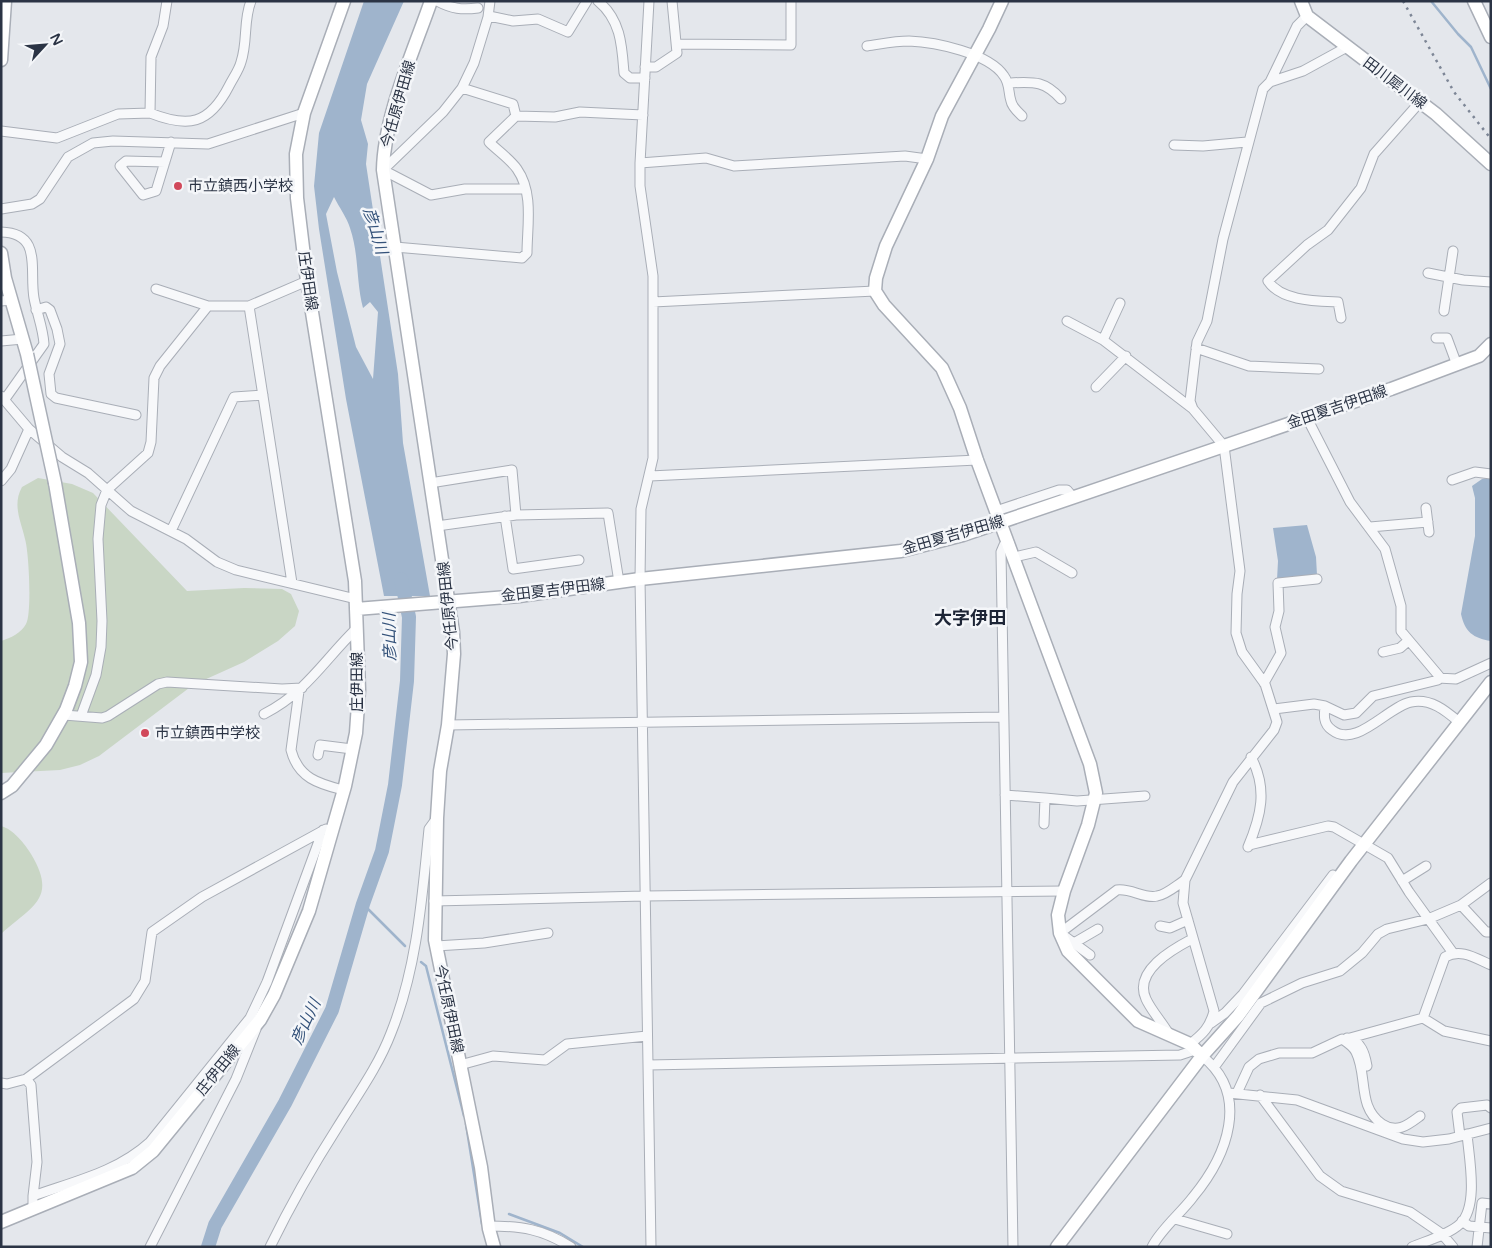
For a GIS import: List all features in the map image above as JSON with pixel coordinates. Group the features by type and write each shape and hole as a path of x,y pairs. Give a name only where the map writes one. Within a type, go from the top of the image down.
{"main road":[{"path":"1,60 5,1"},
{"name":"庄伊田線","path":"1,1222 132,1168 153,1151 260,1020 274,995 309,911 329,827 344,790 352,749 359,690 357,628 359,605 307,281 297,198 296,154 304,113 344,1"},
{"name":"今任原伊田線","path":"431,1 390,122 384,146 383,170 449,600 454,654 448,725 440,771 437,818 434,901 436,946 480,1167 488,1226 494,1247"},
{"path":"1002,1 975,56 942,116 927,159 886,246 876,278 875,291 884,305 942,368 960,408 977,460 1090,764 1096,793 1088,826 1064,891 1058,915 1060,933 1068,951 1138,1021 1196,1050"},
{"path":"1302,1 1307,16"},
{"path":"1474,1 1491,37"},
{"name":"田川犀川線","path":"1307,16 1420,102 1491,164"},
{"path":"1,253 6,301 23,339 27,354 54,483 80,623 81,662 75,686 64,715 46,745 12,786 1,793"},
{"name":"金田夏吉伊田線","path":"359,605 518,596 640,579 901,551 963,535 999,516 1073,497 1307,418 1457,365 1479,356 1491,344"},
{"path":"1056,1247 1196,1050 1238,1016 1362,842 1491,682"}],"street":[{"path":"150,113 151,57 164,26 167,1"},
{"path":"1,131 57,138 118,114 150,113 172,122 193,121 216,107 241,62 245,39 245,15 251,1"},
{"path":"437,1 449,8 462,10 478,8"},
{"path":"490,1 489,16 474,62 462,88 443,112 383,170 431,195 465,189 524,189"},
{"path":"489,16 513,21 538,19 568,32 587,1"},
{"path":"598,1 608,12 620,31 624,73 630,78 645,78"},
{"path":"649,1 640,186 653,276 652,458 650,476 641,510 640,579 650,1247"},
{"path":"645,67 656,67 673,57 677,52 678,44 672,1"},
{"path":"678,44 791,45 791,1"},
{"path":"1270,82 1297,26 1307,16"},
{"path":"867,46 908,41 929,43 975,56 998,68 1008,83 1011,103 1022,116"},
{"path":"1193,409 1190,401 1196,342 1207,321 1223,239 1262,89 1270,82 1303,71 1347,48"},
{"path":"1008,83 1031,82 1050,87 1061,99"},
{"path":"462,88 512,104 516,116"},
{"path":"1341,318 1338,302 1304,300 1273,289 1268,280 1307,245 1328,230 1357,194 1374,154 1420,102"},
{"path":"395,247 522,258 527,254 530,227 524,189 517,170 489,142 516,116 554,118 580,112 643,115"},
{"path":"1,209 32,204 40,199 68,157 93,143 113,141 208,144 304,113"},
{"path":"165,162 126,161 120,166 143,194 156,191 165,162 170,142"},
{"path":"1174,146 1203,146 1247,142"},
{"path":"640,163 706,158 734,166 905,156 927,159"},
{"path":"1,232 20,236 28,243 32,254 32,281 44,344 3,398 29,429 62,457 88,472 131,511 186,539 216,562 236,570 292,583 359,605"},
{"path":"1444,311 1453,251"},
{"path":"1428,273 1491,282"},
{"path":"156,289 208,306 249,306 307,281"},
{"path":"653,302 875,291"},
{"path":"1103,340 1120,303"},
{"path":"81,716 96,675 101,647 102,622 98,523 107,490 148,453 151,442 154,378 160,366 208,306"},
{"path":"249,306 292,583"},
{"path":"36,310 46,307 50,310 58,329 58,352 49,374 52,394 56,398 136,416"},
{"path":"1067,321 1103,340 1126,356 1193,409 1224,446 1240,571 1237,594 1236,633 1242,652 1264,683 1277,722 1274,730 1233,782 1185,880 1184,903 1192,939 1212,999 1214,1011 1211,1023"},
{"path":"1436,338 1447,338 1457,365"},
{"path":"1,341 23,339"},
{"path":"1196,348 1249,366 1319,369"},
{"path":"1096,387 1126,356"},
{"path":"170,531 234,398 263,395"},
{"path":"1307,418 1350,502 1370,527 1387,556 1401,606 1402,632 1439,676 1438,678"},
{"path":"1,481 11,469 29,429"},
{"path":"650,476 977,460"},
{"path":"430,483 512,470 516,515"},
{"path":"1452,480 1475,472 1491,474"},
{"path":"1426,508 1429,532"},
{"path":"437,526 516,515 608,513 619,582"},
{"path":"505,516 513,569 579,560"},
{"path":"1370,527 1428,522"},
{"path":"1009,544 1004,546 1001,552 1013,1247"},
{"path":"1014,557 1036,552 1072,573"},
{"path":"1264,683 1282,653 1275,627 1278,611 1278,583 1317,579"},
{"path":"264,714 286,702 300,690 357,628"},
{"path":"1383,652 1400,648 1408,641"},
{"path":"1274,709 1314,704 1325,706 1344,715 1356,713 1373,696 1438,680 1438,678 1456,679 1491,664"},
{"path":"64,715 102,718 158,684 167,682 300,690"},
{"path":"300,690 291,750 293,759 305,775 314,782 344,790"},
{"path":"1325,706 1324,718 1328,727 1334,732 1348,735 1357,733 1403,704 1414,701 1440,706 1459,722"},
{"path":"448,725 1003,717"},
{"path":"318,756 320,744 352,749"},
{"path":"1251,757 1260,773 1261,816 1249,847 1328,826 1334,827 1388,858 1428,920 1453,953"},
{"path":"1004,794 1094,800 1128,795 1144,796"},
{"path":"1044,824 1045,798"},
{"path":"270,1247 295,1195 377,1064 391,1033 406,991 418,930 429,829 437,818"},
{"path":"1,1082 7,1084 26,1078 134,999 145,981 152,932 202,897 329,827"},
{"path":"33,1196 111,1168 133,1157 150,1142 250,1018 267,982 329,827"},
{"path":"648,1065 1180,1056 1196,1050 1211,1023 1225,1013 1243,994 1362,842"},
{"path":"1402,881 1426,866"},
{"path":"1090,955 1060,933 1117,890 1127,889 1151,896 1158,896 1185,880"},
{"path":"1214,1066 1261,1003 1268,998 1302,983 1340,970 1362,954 1371,940 1382,932 1428,920 1461,904 1491,883"},
{"path":"434,901 1006,890 1064,891"},
{"path":"1461,904 1486,932 1491,932"},
{"path":"1160,926 1170,928 1188,920"},
{"path":"1074,943 1098,930"},
{"path":"436,946 484,944 548,933"},
{"path":"1170,1036 1147,1000 1144,986 1158,961 1192,939"},
{"path":"1423,1018 1445,957 1460,952 1491,965"},
{"path":"1152,1247 1213,1170 1223,1147 1233,1093 1249,1067 1259,1060 1279,1053 1312,1053 1346,1038 1423,1018 1444,1031 1491,1041"},
{"path":"150,1247 236,1079 260,1020"},
{"path":"460,1065 493,1056 545,1060 567,1044 648,1036"},
{"path":"1346,1038 1362,1048 1367,1066"},
{"path":"1346,1038 1356,1052 1372,1128"},
{"path":"1196,1050 1214,1066 1233,1093"},
{"path":"26,1078 31,1085 37,1162 33,1209"},
{"path":"1233,1093 1297,1100 1403,1139 1423,1142 1491,1128"},
{"path":"1260,1095 1320,1176 1341,1191 1410,1212 1442,1234 1453,1247"},
{"path":"1412,1247 1442,1234 1462,1221 1470,1204 1472,1191 1463,1135 1457,1112 1461,1108 1487,1105 1491,1108"},
{"path":"1370,1113 1388,1128 1399,1129 1420,1116"},
{"path":"1477,1247 1482,1203 1491,1204"},
{"path":"1175,1219 1227,1234"},
{"path":"1462,1221 1469,1226 1491,1228"},
{"path":"488,1226 522,1226 538,1230 571,1247"}],"green space":[{"path":"38,478 72,484 93,493 187,591 244,588 282,589 291,594 299,611 295,626 278,641 244,662 193,685 99,756 80,765 60,770 1,773 1,641 15,635 24,627 28,618 29,608 28,556 18,513 18,500 22,487"},
{"path":"1,826 18,837 31,854 39,869 42,892 31,908 1,934"}],"water":[{"path":"364,1 404,1 367,84 361,120 368,144 366,164 398,374 403,443 430,596 384,596 346,399 319,229 314,186 319,133","holes":["334,197 347,220 353,238 363,308 370,302 378,312 373,379 356,347 337,272 326,214"]},
{"path":"1482,479 1491,479 1491,641 1479,638 1471,633 1465,625 1461,614 1475,536 1475,498 1472,486"},
{"path":"1307,525 1316,557 1317,575 1277,580 1278,561 1273,528"}],"waterway":[{"path":"1431,1 1471,47 1491,89"},
{"name":"彦山川","path":"208,1247 215,1225 285,1103 332,1010 363,904 382,851 395,785 407,681 409,617 401,579"},
{"path":"363,904 405,946"},
{"path":"421,962 426,966 464,1116"},
{"path":"466,1124 482,1224"},
{"path":"509,1214 560,1233 583,1247"}],"railway":[{"path":"1403,1 1454,92 1491,139"}],"place":[{"name":"市立鎮西小学校","path":"178,186"},
{"name":"市立鎮西中学校","path":"145,733"}],"district":[{"name":"大字伊田","path":"970,618"}]}
